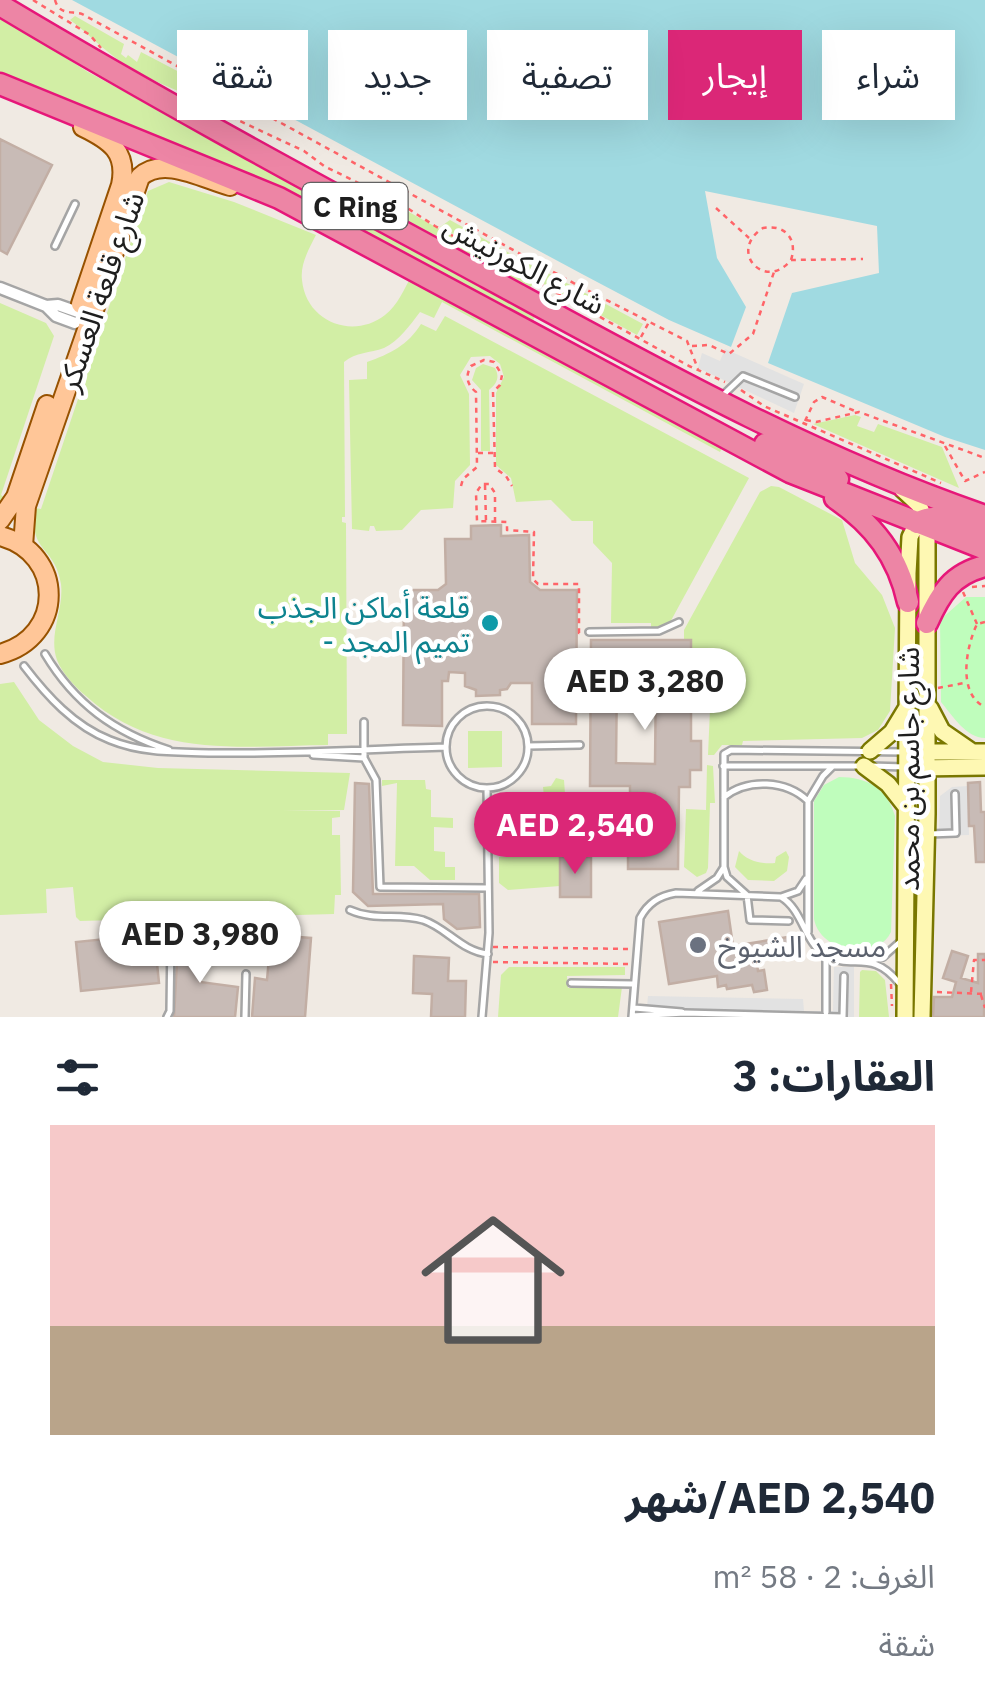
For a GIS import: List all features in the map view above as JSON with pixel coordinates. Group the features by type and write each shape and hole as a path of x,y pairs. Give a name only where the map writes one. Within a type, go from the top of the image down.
{"highway":[{"name":"شارع الكورنيش","path":"0,5 168,104 737,412 889,481 985,516"},
{"name":"شارع الكورنيش","path":"0,84 279,198 717,435 809,480 985,549"},
{"path":"574,356 606,361 743,433 870,492 882,490 889,481"},
{"path":"809,480 844,504 882,540 896,564 908,602"},
{"path":"923,523 941,517 985,532"},
{"path":"927,623 951,582 966,571 985,566"}],"main road":[{"name":"شارع قلعة العسكر","path":"23,546 26,506 121,184 123,162 112,143 36,100"},
{"name":"شارع قلعة العسكر","path":"0,520 19,488 79,318 134,189 149,169 168,168 279,198"},
{"path":"0,536 23,546 36,558 49,590 42,624 30,639 0,654"}],"street":[{"path":"0,288 46,306 58,305 79,318"},
{"path":"889,481 919,505 923,523"},
{"name":"شارع جاسم بن محمد","path":"912,990 905,934 909,540 923,523"},
{"name":"شارع جاسم بن محمد","path":"899,1013 912,990 927,814 926,760 932,694 923,523"},
{"path":"932,694 942,731 979,760"},
{"path":"907,808 867,759 892,732 908,705"},
{"path":"908,760 979,760"},
{"path":"927,814 940,783 979,760"},
{"path":"912,990 911,1000 918,1017"}],"lane":[{"path":"55,246 75,204"},
{"path":"714,400 745,376 795,397"},
{"path":"737,412 734,398 738,385"},
{"path":"589,632 658,631 680,622"},
{"path":"46,654 74,694 104,722 177,752"},
{"path":"24,666 59,706 90,730 124,745 177,752 310,754 446,747"},
{"path":"488,706 514,716 523,727 528,746 522,768 513,779 487,788 462,780 448,760 446,747 448,734 463,713 488,706"},
{"path":"364,722 364,754 376,780 380,887 488,888"},
{"path":"528,746 580,745"},
{"path":"788,920 750,920 747,895 724,867 724,754 731,750 908,760"},
{"path":"723,766 834,766 867,759 908,760"},
{"path":"808,935 808,801 822,776 834,766"},
{"path":"724,798 744,785 763,784 799,792 808,801"},
{"path":"482,1017 488,954 487,788"},
{"path":"926,834 956,832 956,794"},
{"path":"694,893 717,878 724,867"},
{"path":"808,876 798,892 781,897 694,893 662,896 646,907 640,918 632,1014 843,1017 844,976"},
{"path":"781,897 790,902 808,935 826,955 871,961 912,990"},
{"path":"350,910 368,918 424,920 469,950 488,954"},
{"path":"167,1017 171,936 181,931 231,930"},
{"path":"871,961 884,957 905,934"},
{"path":"826,955 826,1012"},
{"path":"246,974 246,1017"},
{"path":"571,983 634,984"}],"path":[{"path":"33,0 88,34 105,52"},
{"path":"55,0 63,10 80,13 686,341 698,370"},
{"path":"59,17 63,10"},
{"path":"241,120 728,384"},
{"path":"380,195 387,182"},
{"path":"716,208 750,239"},
{"path":"792,260 792,239 779,228 763,228 750,239 748,255 762,271 774,272 792,260 863,258"},
{"path":"690,346 709,345 729,354 750,338 774,272"},
{"path":"640,338 649,322"},
{"path":"460,486 462,479 477,467 476,392 467,375 474,362 484,360 494,362 502,375 494,392 495,468 512,486"},
{"path":"738,385 762,405 947,486"},
{"path":"805,421 814,402 822,397 985,458"},
{"path":"805,421 856,412"},
{"path":"945,445 965,481"},
{"path":"477,453 495,453"},
{"path":"961,492 965,481 985,472"},
{"path":"486,484 486,522"},
{"path":"486,484 479,486 476,493 476,521 508,522 508,530 534,532 533,579 538,584 579,584 579,632 589,632"},
{"path":"486,484 494,490 496,522"},
{"path":"953,598 962,590 985,586"},
{"path":"962,590 977,624 969,646 968,683 974,700 985,707"},
{"path":"977,624 985,622"},
{"path":"932,694 968,683"},
{"path":"488,954 637,950"},
{"path":"488,954 636,964"},
{"path":"971,994 974,960 985,960"},
{"path":"888,979 899,1013"},
{"path":"912,990 983,994 985,1008"}],"green space":[{"path":"0,16 88,72 536,314 533,321 244,172 0,77"},
{"path":"75,16 124,44 121,54 126,58 128,55 137,62 141,52 177,71 177,90 119,60 70,20"},
{"path":"169,182 234,202 316,235 304,262 302,280 312,307 333,323 359,326 385,315 412,275 722,448 720,452 442,302 434,318 420,312 389,345 344,362 342,522 346,523 347,734 328,734 328,745 231,747 170,739 141,730 86,696 59,665 54,641 61,584 58,571 35,533 34,523 35,508 41,509 148,191"},
{"path":"384,198 534,282 530,288 379,206"},
{"path":"450,220 540,270 535,279 440,227"},
{"path":"548,273 643,324 637,335 542,283"},
{"path":"0,303 46,323 54,336 1,495 6,499 0,507"},
{"path":"445,316 749,478 668,626 611,623 612,563 593,543 593,521 572,521 551,500 516,502 511,478 496,465 496,393 504,377 500,364 490,356 471,357 460,375 469,394 470,465 455,481 453,508 421,510 402,530 376,531 374,526 369,531 352,529 349,380 367,379 367,362 398,348 421,324 436,331"},
{"path":"483,364 495,368 497,374 496,383 489,390 490,451 481,451 481,390 472,380 476,368"},
{"path":"861,417 857,426 874,432 878,424 942,447 959,488 813,424"},
{"path":"771,486 842,520 855,563 882,595 895,628 890,711 878,730 862,738 743,741 742,745 722,745 714,755 708,755 710,709 691,707 691,641 684,640 684,630 760,492"},
{"path":"966,597 985,597 985,738 966,730 941,702 940,620"},
{"path":"14,682 39,720 73,746 103,762 158,768 350,773 344,810 283,811 340,811 340,817 332,818 332,835 340,835 341,895 335,895 334,914 80,921 76,917 73,887 46,889 47,913 0,915 0,684"},
{"path":"468,731 502,731 502,767 468,768"},
{"path":"707,765 713,766 715,803 710,803 708,868 697,877 684,867 686,809 706,810"},
{"path":"839,777 874,786 887,798 895,816 891,932 884,942 862,950 849,950 826,939 814,919 814,801 824,785"},
{"path":"556,778 564,780 565,794 582,805 581,816 557,837 526,837 526,817 546,817 543,787 551,786"},
{"path":"382,780 425,780 426,789 431,790 431,817 453,818 453,828 434,827 434,851 445,852 445,867 455,867 455,880 430,880 414,866 395,866 397,783 382,786"},
{"path":"521,843 535,844 560,857 560,886 508,890 499,883 499,857 512,857"},
{"path":"739,851 750,859 775,863 776,857 786,851 787,871 774,881 748,880 735,867"},
{"path":"509,967 625,967 625,975 567,976 568,988 622,987 618,1017 498,1017 501,975"},
{"path":"862,970 876,971 885,980 889,1017 859,1017"}],"shaded area":[{"path":"725,349 804,384 794,413 698,368 702,353 720,361"},
{"path":"968,786 969,835 939,836 940,796 952,787"},
{"path":"834,967 854,967 854,1017 646,1017 648,996 803,999 804,1011 833,1011"}],"water":[{"path":"72,0 985,0 985,450 768,363 792,293 879,273 877,226 705,191 717,258 746,307 731,347 669,320 296,120 308,120 308,30 177,30 177,56"}],"building":[{"path":"0,139 52,165 7,254 0,250"},
{"name":"قلعة أماكن الجذب - تميم المجد","path":"501,525 501,536 529,535 530,582 540,590 577,590 576,724 532,724 532,683 511,683 500,690 500,695 476,696 476,690 465,686 465,673 449,672 448,681 442,681 442,726 403,725 404,590 438,590 446,584 445,539 471,539 471,526"},
{"path":"591,640 691,640 691,741 701,741 701,770 690,770 690,787 679,787 678,869 628,869 628,842 655,842 655,793 630,793 630,786 590,786","holes":["617,678 656,679 655,764 616,763"]},
{"path":"980,782 981,812 985,812 985,862 976,862 974,826 969,826 968,783"},
{"path":"355,783 369,784 373,894 479,894 480,927 457,929 444,919 443,904 368,906 353,892"},
{"path":"560,857 591,857 591,897 560,897"},
{"name":"مسجد الشيوخ","path":"728,911 733,946 794,936 796,949 755,952 758,971 764,970 767,990 754,992 752,985 718,987 717,976 669,984 659,922"},
{"path":"154,934 159,983 81,991 76,942"},
{"path":"271,935 311,938 305,1017 252,1017 255,978 267,980"},
{"path":"203,937 200,982 238,987 235,1017 174,1017 179,939"},
{"path":"952,951 968,956 961,978 978,983 978,954 985,954 984,1017 933,1017 934,997 952,997 956,982 943,978"},
{"path":"414,956 449,958 448,981 466,981 465,1017 431,1017 432,994 413,993"}],"place":[{"name":"قلعة أماكن الجذب - تميم المجد","path":"490,623"},
{"name":"مسجد الشيوخ","path":"698,945"}]}
